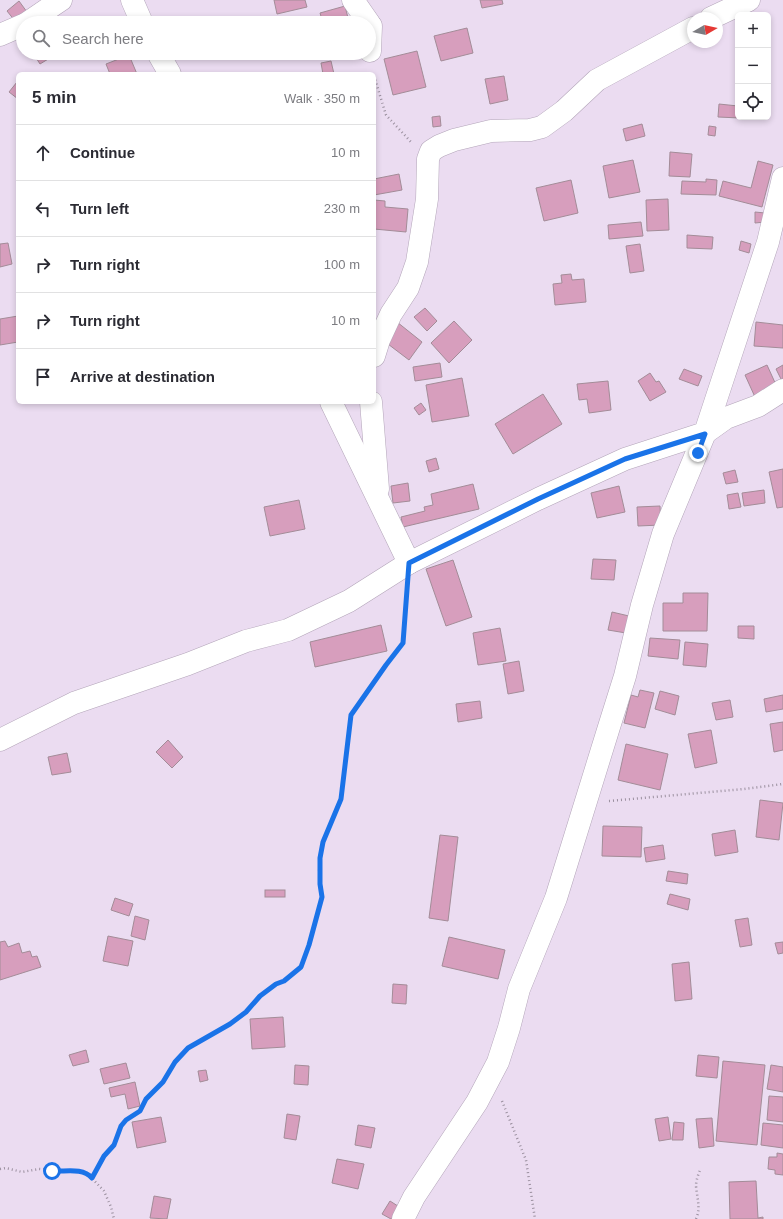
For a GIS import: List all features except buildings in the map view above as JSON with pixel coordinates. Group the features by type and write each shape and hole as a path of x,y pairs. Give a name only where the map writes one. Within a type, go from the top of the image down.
{"street":[{"path":"37,16 61,0"},
{"path":"132,0 139,16"},
{"path":"353,0 364,16"},
{"path":"723,12 749,0"},
{"path":"0,35 16,28"},
{"path":"376,348 378,340 391,314 408,288 417,262 427,199 428,159 431,151 454,140 491,131 530,130 542,127 564,111 597,80 687,31"},
{"path":"162,60 169,72"},
{"path":"403,1219 409,1205 477,1102 498,1062 524,974 556,898 622,683 642,605 663,534 705,434 768,242 783,178"},
{"path":"0,740 74,703 188,664 246,641 288,630 349,601 409,563 538,499 625,459 705,434 726,418 758,406 783,390"},
{"path":"332,404 409,563"},
{"path":"371,404 379,503"}],"path":[{"path":"376,86 386,115 428,159"},
{"path":"92,1178 104,1156 114,1145 121,1126 126,1120 140,1111 146,1099 163,1082 175,1062 188,1048 230,1024 246,1012 260,996 276,984 284,981 301,967 309,945 322,897 320,884 320,858 323,842 341,799 351,715 403,643 409,563"},
{"path":"584,803 744,789 783,784"},
{"path":"490,1078 502,1102 526,1160 535,1219"},
{"path":"0,1169 6,1168 22,1172 39,1169 64,1172 78,1171 87,1173 104,1191 111,1207 114,1219"},
{"path":"696,1219 699,1201 696,1185 700,1170"}],"route":[{"path":"52,1171 78,1171 87,1173 92,1178 104,1156 114,1145 121,1126 126,1120 133,1117 140,1111 146,1099 163,1082 175,1062 188,1048 230,1024 246,1012 260,996 276,984 284,981 301,967 309,945 322,897 319,869 320,858 323,842 341,799 351,715 403,643 409,563 538,499 625,459 705,434 698,453"}]}
